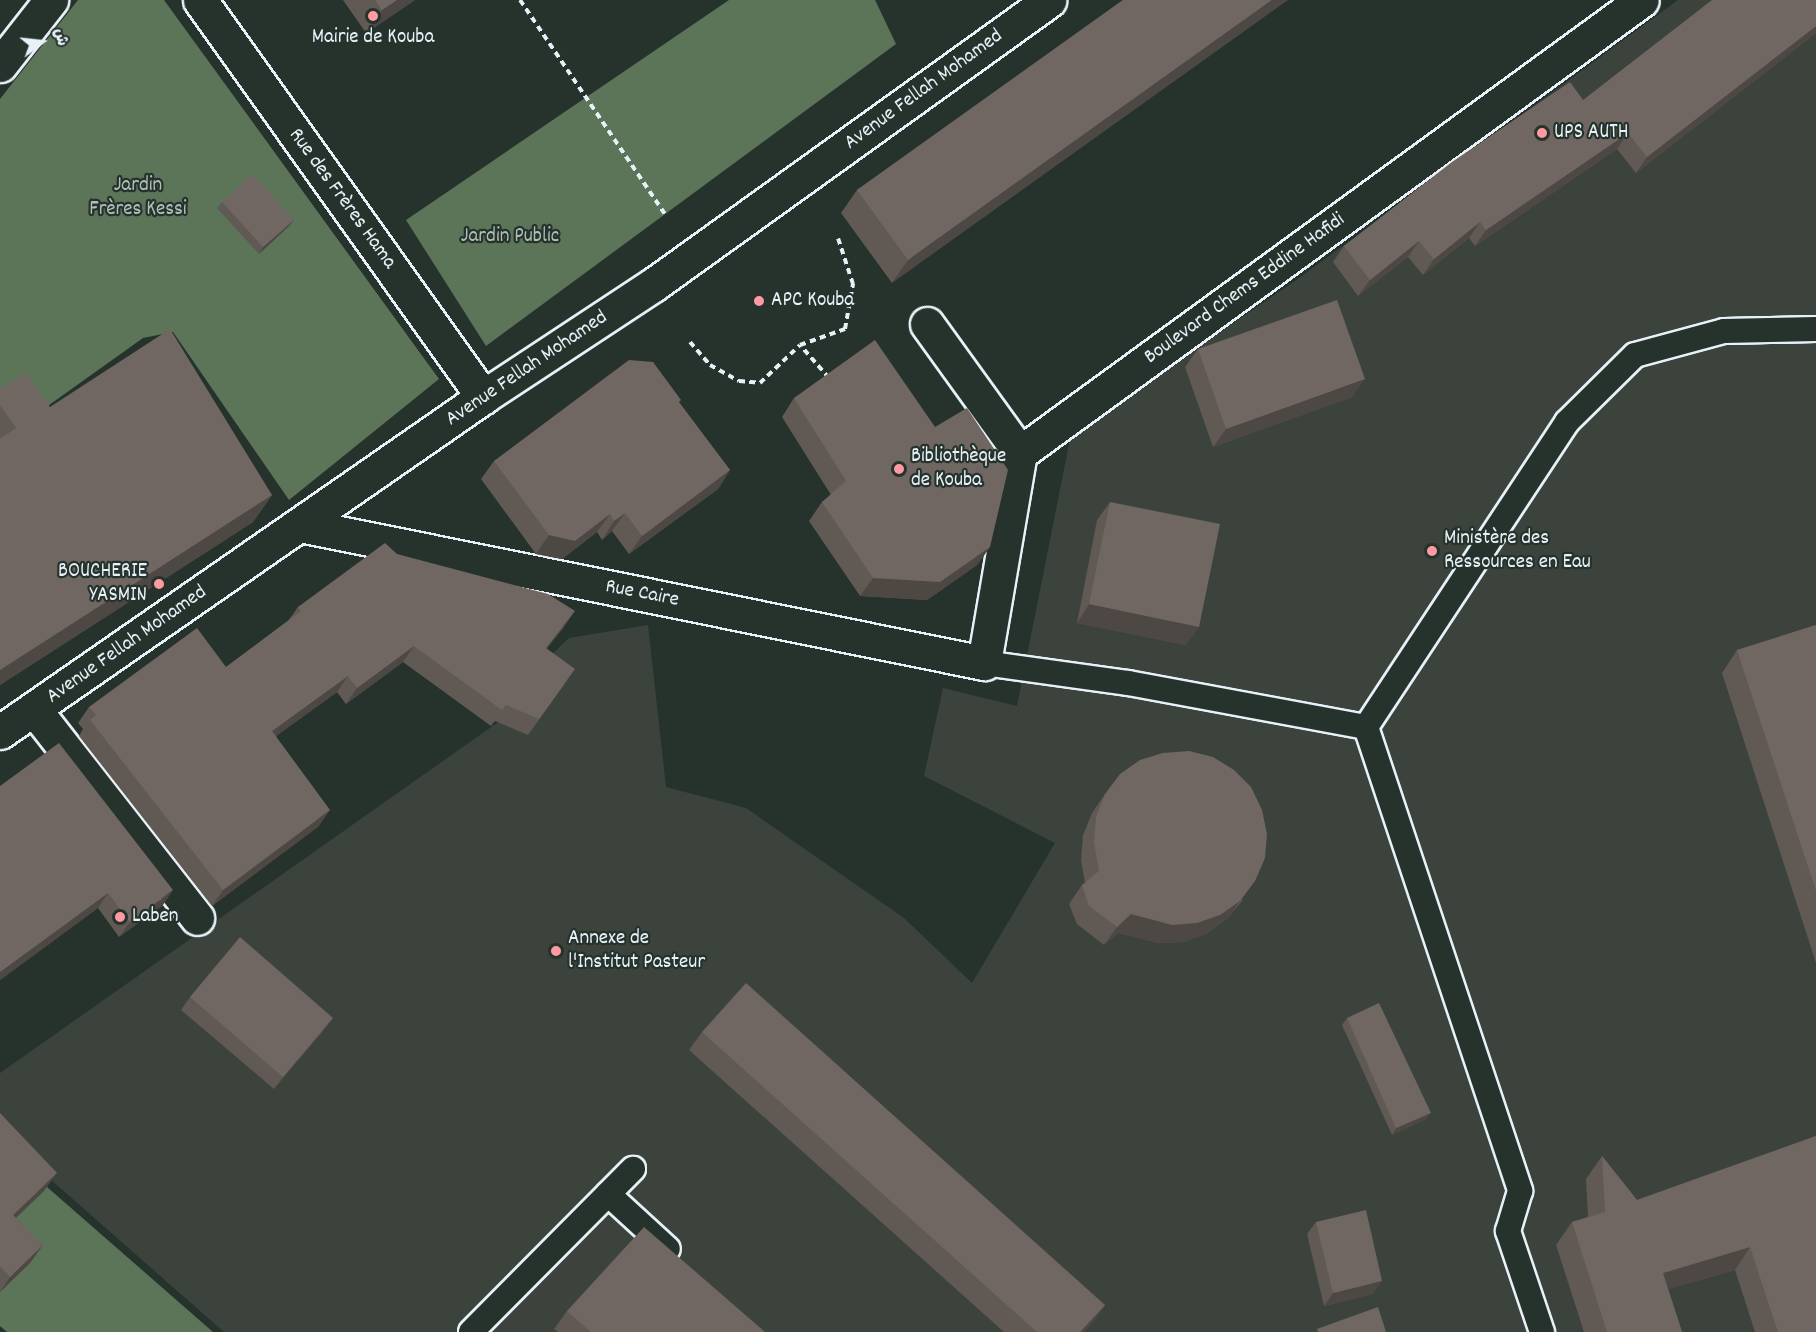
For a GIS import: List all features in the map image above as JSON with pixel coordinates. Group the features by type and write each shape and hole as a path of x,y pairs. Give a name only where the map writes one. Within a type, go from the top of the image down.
{"street":[{"path":"0,64 51,0"},
{"name":"Rue des Frères Hama","path":"200,0 483,397"},
{"name":"Avenue Fellah Mohamed","path":"0,732 483,397 653,285 1049,0"},
{"name":"Boulevard Chems Eddine Hafidi","path":"1020,453 1642,0"},
{"path":"927,324 1020,453 984,663"},
{"name":"Rue Caire","path":"300,525 984,663"},
{"path":"34,709 197,918"}],"lane":[{"path":"1366,727 1567,422 1635,356 1724,331 1816,329"},
{"path":"984,663 1128,683 1366,727"},
{"path":"1366,727 1520,1191 1508,1231 1542,1332"},
{"path":"471,1332 633,1169"},
{"path":"608,1194 685,1263"}],"path":[{"path":"520,0 666,214"},
{"path":"690,342 720,370 739,381 760,383 800,345 845,328 854,284 838,238"},
{"path":"800,345 830,380"}],"shaded area":[{"path":"1678,0 1816,0 1816,1332 224,1332 0,1135 0,1073 497,723 544,662 569,638 648,625 666,787 746,808 904,918 972,983 1055,843 924,776 943,688 1017,706 1071,434 1295,281"}],"green space":[{"name":"Jardin Frères Kessi","path":"78,0 164,0 439,379 289,500 173,332 143,338 0,440 0,99"},
{"name":"Jardin Public","path":"729,0 875,0 896,44 486,346 406,220"},
{"path":"23,1166 213,1332 7,1332 0,1326 0,1241"}],"building":[{"path":"375,0 397,0 382,10"},
{"path":"1123,0 1272,0 908,260 857,190"},
{"path":"1712,0 1816,0 1816,26 1647,157 1628,133 1486,230 1480,222 1434,259 1419,241 1370,280 1344,246 1452,162 1570,82 1583,100"},
{"path":"252,174 294,220 263,247 222,202"},
{"path":"1337,300 1365,379 1226,429 1198,349"},
{"path":"170,329 272,495 0,670 0,439 16,428 0,405 0,389 25,372 50,407"},
{"name":"Bibliothèque de Kouba","path":"875,340 935,427 967,408 1008,470 990,547 940,582 873,578 822,502 846,481 794,398"},
{"path":"629,360 653,362 681,400 679,402 730,470 642,536 625,513 614,521 610,514 575,541 549,535 494,461"},
{"path":"1110,502 1220,524 1199,627 1089,604"},
{"path":"385,543 397,554 548,594 575,611 546,648 575,669 539,719 506,705 502,710 414,646 357,688 348,676 272,731 330,810 223,890 90,720 96,715 89,707 197,628 226,667 301,611 298,607"},
{"path":"1816,625 1816,891 1737,650"},
{"path":"59,743 173,890 130,922 108,893 0,972 0,786"},
{"path":"1189,751 1213,757 1234,770 1251,787 1262,810 1267,834 1265,858 1255,881 1240,901 1220,915 1197,923 1172,925 1131,914 1117,927 1089,906 1082,885 1099,871 1094,842 1096,817 1105,794 1120,774 1140,760 1163,753"},
{"path":"240,937 333,1018 283,1077 190,997"},
{"path":"746,983 1105,1305 1080,1332 1037,1332 702,1032"},
{"path":"1379,1003 1431,1113 1396,1128 1347,1018"},
{"path":"0,1113 57,1173 13,1215 43,1245 10,1277 0,1266"},
{"path":"1816,1136 1816,1332 1778,1332 1750,1247 1663,1273 1682,1332 1607,1332 1572,1222 1605,1212 1602,1156 1637,1200"},
{"path":"1366,1210 1382,1281 1333,1293 1316,1222"},
{"path":"644,1227 765,1332 591,1332 567,1311"},
{"path":"1378,1307 1386,1332 1318,1332 1317,1329"}],"place":[{"name":"Mairie de Kouba","path":"373,16"},
{"name":"UPS AUTH","path":"1542,133"},
{"name":"APC Kouba","path":"759,301"},
{"name":"Bibliothèque de Kouba","path":"899,469"},
{"name":"Ministère des Ressources en Eau","path":"1432,551"},
{"name":"BOUCHERIE YASMIN","path":"159,584"},
{"name":"Laben","path":"120,917"},
{"name":"Annexe de l'Institut Pasteur","path":"556,951"}]}
